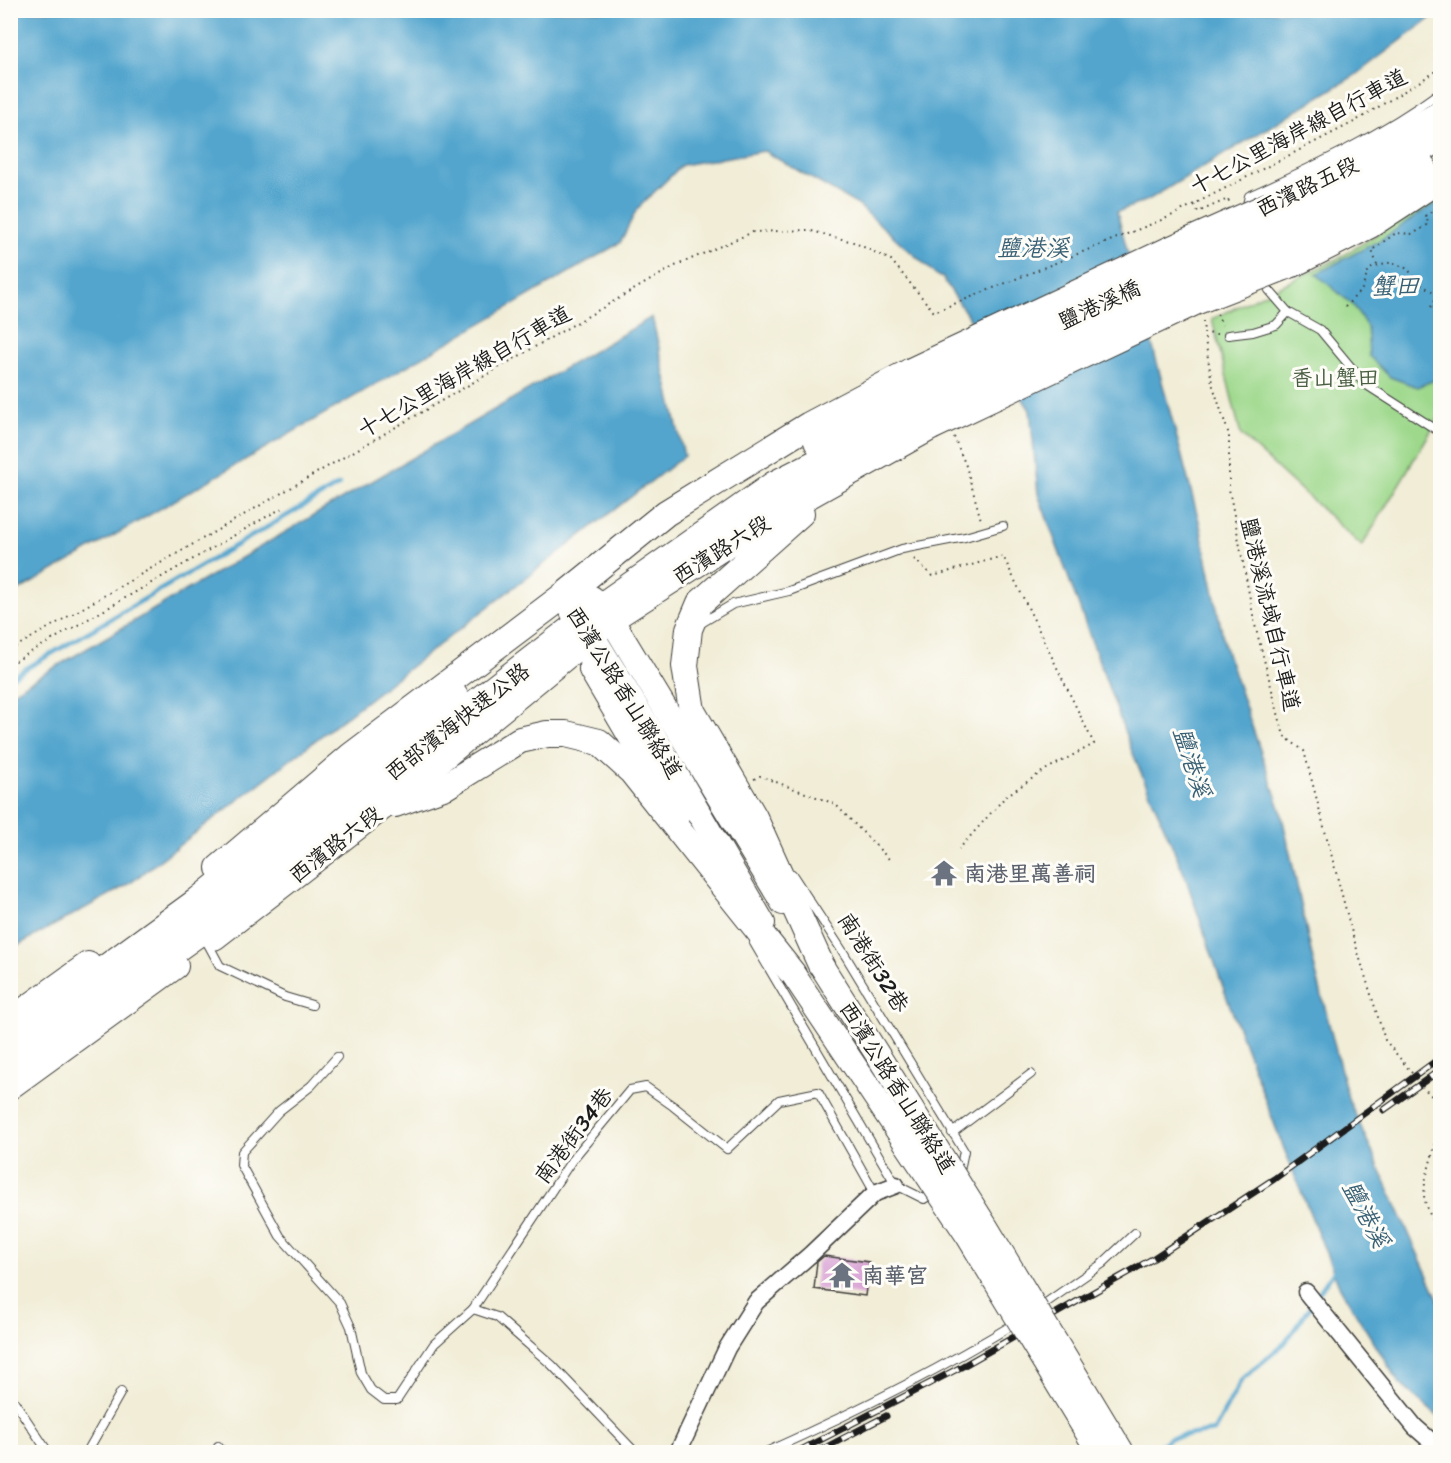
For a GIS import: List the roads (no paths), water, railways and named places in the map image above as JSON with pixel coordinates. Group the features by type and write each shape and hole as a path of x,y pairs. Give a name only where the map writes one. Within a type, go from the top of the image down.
{"highway":[{"path":"1361,192 1440,136"},
{"path":"1199,310 1284,232 1361,192 1440,158"},
{"path":"1169,250 1284,232"},
{"name":"鹽港溪橋","path":"921,399 1284,232"},
{"name":"西部濱海快速公路","path":"10,1040 198,903 438,708 587,613 775,486 921,399"},
{"name":"西部濱海快速公路","path":"10,1066 216,918 587,613"}],"main road":[{"name":"西濱路五段","path":"1284,232 1350,165 1440,114"},
{"path":"1284,232 1370,225 1440,179"},
{"name":"鹽港溪橋","path":"921,399 1169,250"},
{"name":"鹽港溪橋","path":"921,399 1199,310"},
{"name":"西濱路六段","path":"10,1021 199,885 351,756 587,613 765,520 864,465 921,399"},
{"name":"西濱路六段","path":"10,1086 207,942 381,808 587,613 666,513 810,425 921,399"},
{"path":"821,965 754,817 738,786 692,711 685,666 689,629 700,603 789,523 864,465"},
{"path":"381,808 446,786 520,740 547,734 566,734 599,742 632,772 793,974"}],"street":[{"path":"587,613 639,640 754,817"},
{"path":"587,613 591,670 713,876"},
{"name":"西濱公路香山聯絡道","path":"587,613 821,965 986,1227 1122,1452"},
{"name":"西濱公路香山聯絡道","path":"587,613 652,733 793,974 968,1236 1099,1452"},
{"path":"678,1452 727,1348 756,1302 875,1193 896,1185"},
{"path":"1311,1298 1415,1427 1440,1449"}],"lane":[{"path":"1241,230 1249,196 1313,167 1414,111 1440,92"},
{"path":"1269,290 1288,312 1320,330 1365,384 1440,432"},
{"path":"1228,335 1276,326 1288,312"},
{"path":"689,629 734,604 789,591 902,549 965,537 1003,526"},
{"name":"南港街32巷","path":"754,817 845,955 964,1151 959,1176 924,1199 896,1185"},
{"path":"713,876 896,1185"},
{"path":"207,942 220,966 285,997 312,1005"},
{"name":"南港街34巷","path":"337,1057 311,1086 279,1111 242,1152 241,1165 280,1236 340,1303 351,1327 361,1373 371,1390 384,1400 397,1400 434,1344 473,1309 572,1160 630,1090 646,1087 674,1106 727,1149 779,1100 818,1092 875,1193"},
{"path":"952,1133 1031,1074"},
{"path":"766,1452 837,1420 979,1346 1046,1304 1102,1264 1135,1233"},
{"path":"473,1309 497,1317 552,1365 635,1452"},
{"path":"87,1452 121,1392"},
{"path":"10,1395 48,1452"}],"water":[{"name":"鹽港溪","path":"11,11 1440,11 1354,76 1148,200 1117,212 1199,521 1225,647 1281,811 1314,965 1348,1098 1440,1303 1440,1418 1399,1383 1340,1288 1280,1139 1224,990 1185,876 1131,749 1038,494 1030,410 942,277 939,277 858,205 764,151 682,165 637,209 620,243 11,595"},
{"name":"蟹田","path":"1440,200 1440,378 1417,387 1390,377 1369,356 1367,327 1354,306 1316,274 1380,240"},
{"path":"652,317 684,456 129,884 11,949 11,693"}],"waterway":[{"path":"10,678 339,485"},
{"path":"1315,1298 1336,1268"},
{"path":"1152,1451 1170,1438 1214,1431 1242,1379 1285,1343 1311,1305"}],"railway":[{"path":"797,1452 961,1367 1154,1258 1274,1179 1440,1058"},
{"path":"1384,1110 1440,1070"},
{"path":"817,1452 886,1416"}],"place":[{"name":"南港里萬善祠","path":"944,873"},
{"name":"南華宮","path":"842,1275"}],"park label":[{"name":"香山蟹田","path":"1335,377"}]}
